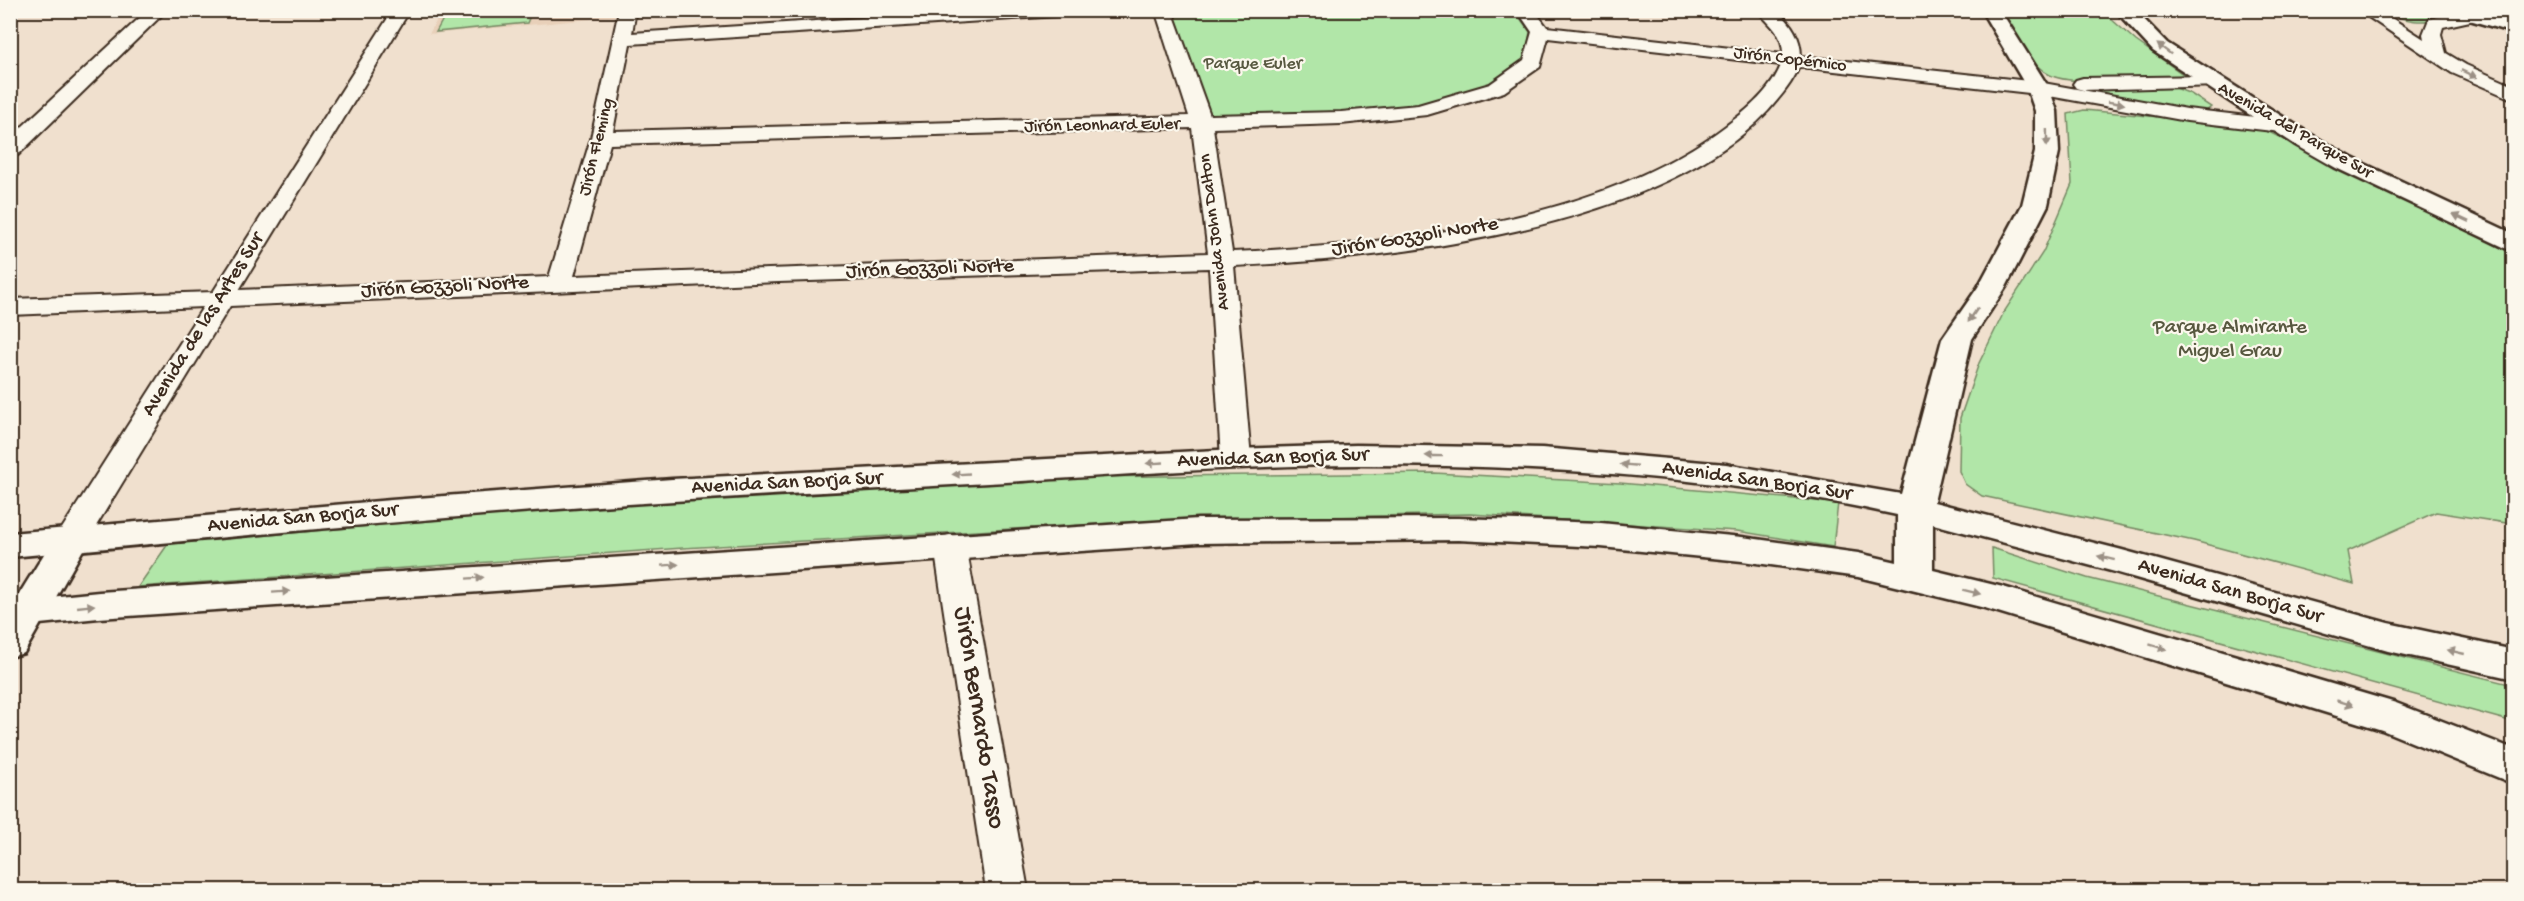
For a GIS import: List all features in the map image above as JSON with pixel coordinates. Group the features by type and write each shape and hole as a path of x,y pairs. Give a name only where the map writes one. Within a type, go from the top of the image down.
{"main road":[{"path":"1915,578 1915,508 1957,339 1992,287 2035,205 2047,152 2046,111 2038,88 1990,10"},
{"name":"Avenida del Parque Sur","path":"2124,10 2160,47 2281,126 2344,163 2514,243"},
{"path":"2464,13 2514,27"},
{"name":"Avenida San Borja Sur","path":"10,545 391,511 672,490 1236,459 1356,455 1542,458 1726,474 1915,508 2133,565 2388,637 2514,665"},
{"path":"16,623 99,605 1198,531 1458,529 1601,535 1742,549 1858,565 1915,578 1989,596 2396,719 2514,745"},
{"name":"Avenida de las Artes Sur","path":"16,623 70,541"},
{"path":"2396,719 2514,767"}],"street":[{"path":"10,150 159,10"},
{"name":"Avenida de las Artes Sur","path":"70,541 402,10"},
{"name":"Jirón Fleming","path":"560,282 601,138 628,10"},
{"path":"622,39 1073,10"},
{"name":"Avenida John Dalton","path":"1163,10 1202,123 1221,260 1236,459"},
{"path":"1525,10 1541,32"},
{"path":"1766,10 1790,32 1794,60"},
{"path":"2366,10 2438,56 2514,94"},
{"path":"2438,56 2432,34 2435,23 2464,13"},
{"name":"Jirón Leonhard Euler","path":"601,138 1202,123 1341,118 1420,111 1497,88 1533,63 1541,32"},
{"name":"Jirón Copérnico","path":"1541,32 2038,88 2187,115 2281,126"},
{"name":"Jirón Gozzoli Norte","path":"10,307 219,300 560,282 1221,260 1353,251 1465,234 1595,201 1688,163 1745,123 1778,87 1794,60"},
{"name":"Jirón Copérnico","path":"2038,88 2116,83 2212,82"},
{"name":"Jirón Bernardo Tasso","path":"950,546 1007,891"}],"shaded area":[{"path":"442,11 616,11 614,17 429,34"}],"green space":[{"path":"448,10 532,11 527,23 436,32"},
{"path":"2443,10 2447,13 2444,17 2422,21 2399,18 2386,11"},
{"name":"Parque Euler","path":"1171,11 1515,11 1530,32 1525,60 1492,84 1454,97 1421,106 1386,111 1212,119"},
{"path":"1999,11 2102,11 2136,41 2184,75 2135,80 2061,79 2050,75 2034,63 2014,37"},
{"path":"2176,88 2191,94 2211,107 2205,112 2073,89"},
{"name":"Parque Almirante Miguel Grau","path":"2084,110 2247,125 2269,132 2513,254 2513,524 2436,512 2348,551 2354,584 2194,541 1982,496 1965,484 1959,471 1960,418 1979,363 2004,312 2043,252 2072,184 2068,114"},
{"path":"1434,473 1620,483 1838,503 1833,547 1737,531 1470,514 1150,521 683,548 138,587 168,544 620,504 1075,477"},
{"path":"1992,548 2087,578 2513,685 2513,722 1993,578"}]}
